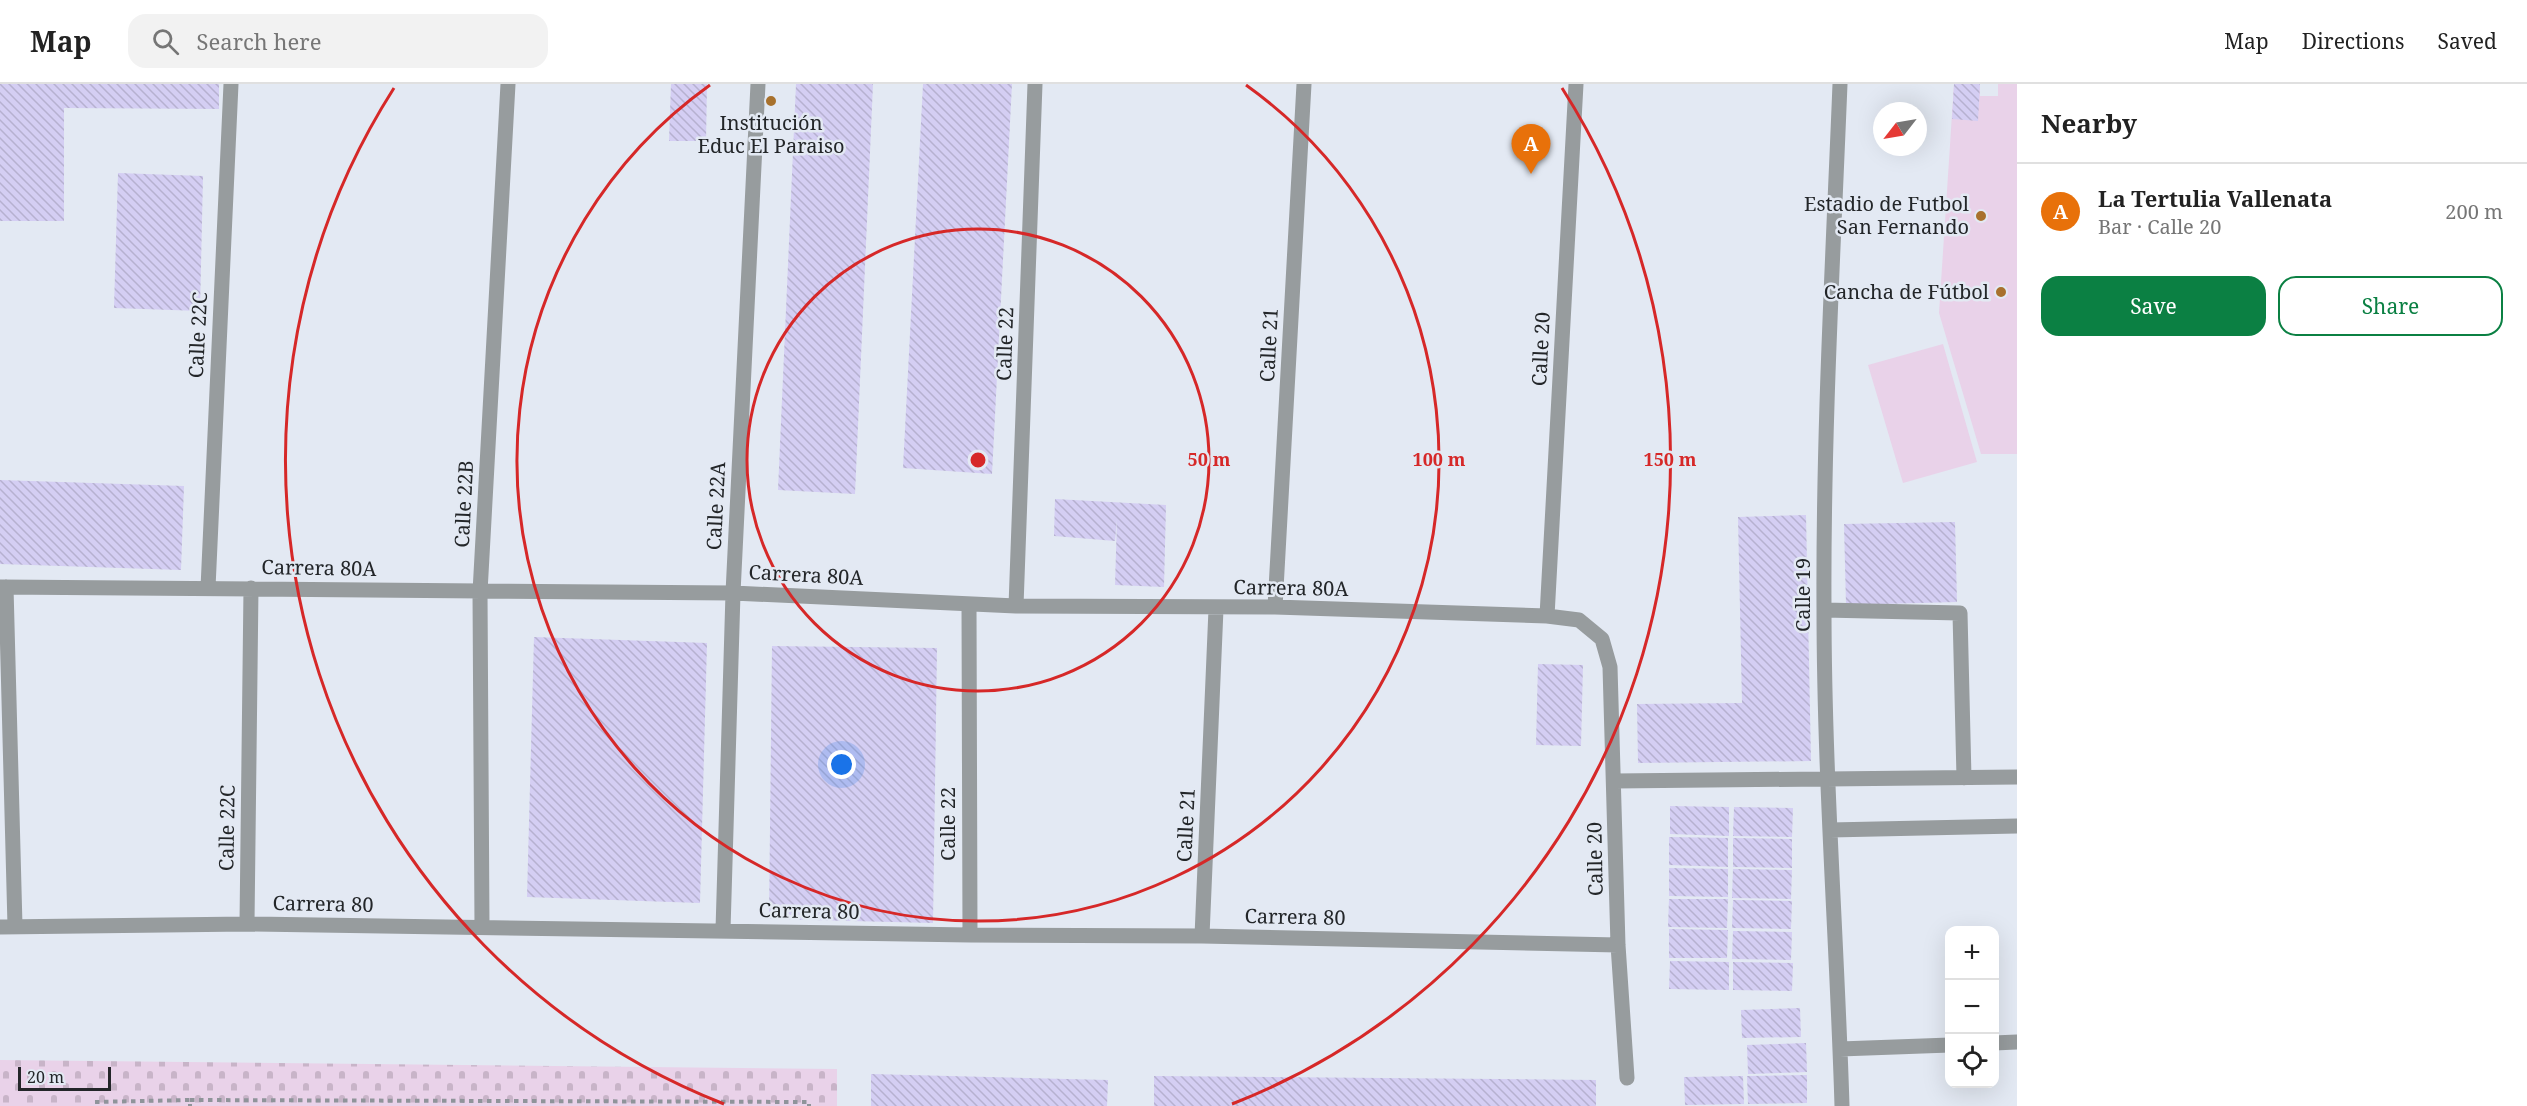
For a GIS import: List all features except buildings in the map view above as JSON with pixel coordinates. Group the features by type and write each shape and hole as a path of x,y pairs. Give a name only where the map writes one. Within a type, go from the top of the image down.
{"street":[{"name":"Calle 22C","path":"208,588 231,84"},
{"name":"Calle 22B","path":"482,927 480,592 508,84"},
{"name":"Calle 22A","path":"723,930 733,593 758,84"},
{"name":"Calle 22","path":"1016,606 1035,84"},
{"name":"Calle 21","path":"1275,608 1304,84"},
{"name":"Calle 20","path":"1547,616 1576,84"},
{"name":"Calle 19","path":"1840,84 1824,518 1824,610 1827,779 1842,1106"},
{"name":"Carrera 80A","path":"3,587 733,593 1016,606 1275,608 1547,616 1579,620 1602,639"},
{"path":"3,587 7,926"},
{"name":"Calle 22C","path":"247,924 251,588"},
{"name":"Calle 22","path":"969,604 970,936"},
{"name":"Calle 21","path":"1202,936 1216,609"},
{"path":"1824,610 1960,613 1964,778"},
{"name":"Calle 20","path":"1602,639 1610,667 1618,945 1627,1078"},
{"path":"1615,781 2017,777"},
{"path":"1830,830 2017,826"},
{"name":"Carrera 80","path":"7,926 247,924 723,930 970,936 1202,936 1618,945"},
{"path":"1999,1043 2017,1042"},
{"path":"1840,1049 1945,1045"}],"path":[{"path":"190,1100 190,1106"},
{"path":"95,1102 190,1100 292,1103 576,1104 809,1102 809,1106"}],"green space":[{"name":"Estadio de Futbol San Fernando","path":"1954,84 1980,84 1980,96 1998,96 1998,84 2017,84 2017,454 1981,454 1939,313"},
{"path":"1943,344 1977,462 1903,483 1868,365"},
{"path":"0,1060 837,1069 837,1106 0,1106"}],"place":[{"name":"Institución Educ El Paraiso","path":"771,101"},
{"name":"La Tertulia Vallenata","path":"1531,174"},
{"name":"Estadio de Futbol San Fernando","path":"1981,216"},
{"name":"Cancha de Fútbol","path":"2001,292"}]}
